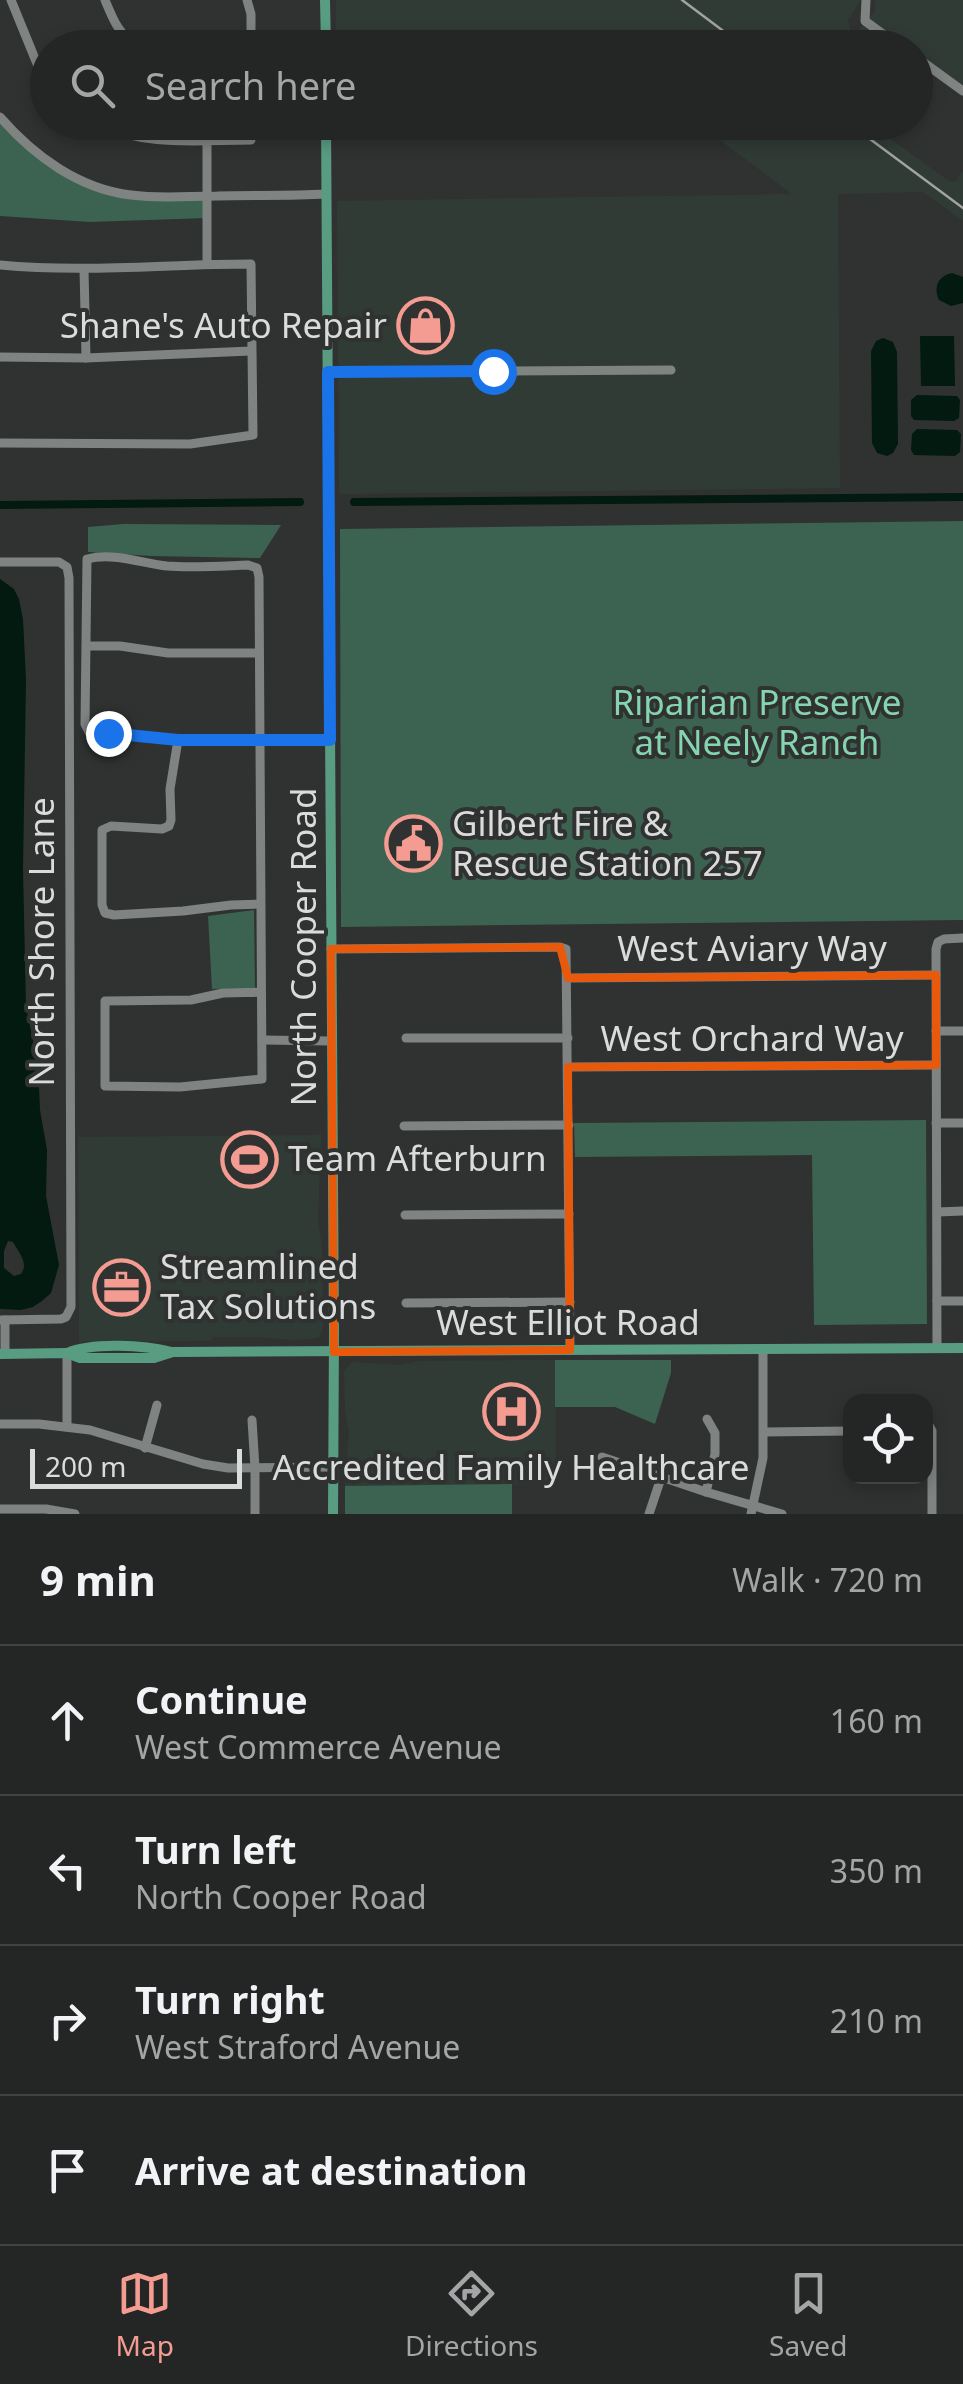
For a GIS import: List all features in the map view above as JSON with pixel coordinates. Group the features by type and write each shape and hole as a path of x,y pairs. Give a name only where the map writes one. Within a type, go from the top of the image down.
{"main road":[{"path":"325,0 326,30"},
{"name":"North Cooper Road","path":"326,140 333,1514"},
{"name":"West Elliot Road","path":"2,1354 66,1353 80,1347 153,1347 173,1352 963,1348"}],"street":[{"path":"105,0 118,30"},
{"path":"247,0 250,30"},
{"path":"866,0 865,21 877,30"},
{"path":"15,1 30,43"},
{"path":"933,69 963,91"},
{"path":"0,118 41,157 65,172 98,188 128,195 165,198 326,194"},
{"path":"147,140 251,140"},
{"path":"206,140 207,264"},
{"path":"0,264 48,269 251,264 253,435 190,444 0,443"},
{"path":"84,269 86,358"},
{"path":"0,357 86,358 251,351"},
{"path":"328,372 671,370"},
{"path":"261,992 222,993 191,1000 105,1001 105,1086 180,1087 262,1079 262,1040 260,904 259,740 257,568 88,559 86,724 90,734 121,733 178,740 259,740 330,740"},
{"name":"North Shore Lane","path":"0,562 54,561 68,571 72,1307 62,1319 2,1320"},
{"path":"86,646 192,654 258,653"},
{"path":"178,740 169,826 111,826 102,830 105,913 184,912 260,904"},
{"name":"West Aviary Way","path":"331,949 566,949 568,978 936,974 938,942 944,938 963,938"},
{"path":"936,974 937,1348"},
{"path":"568,978 570,1350"},
{"name":"West Orchard Way","path":"936,1031 963,1031"},
{"name":"West Orchard Way","path":"406,1038 568,1038"},
{"path":"262,1040 332,1040"},
{"name":"West Orchard Way","path":"568,1067 936,1065"},
{"path":"936,1123 963,1123"},
{"path":"404,1126 569,1125"},
{"path":"937,1212 963,1212"},
{"path":"405,1216 570,1214"},
{"path":"938,1301 963,1301"},
{"path":"406,1303 570,1302"},
{"path":"2,1320 2,1354"},
{"path":"752,1510 764,1432 763,1349"},
{"path":"66,1353 67,1426"},
{"path":"145,1448 157,1404"},
{"path":"706,1492 716,1432 707,1419"},
{"path":"252,1420 255,1514"},
{"path":"0,1424 90,1430 203,1464 333,1467"},
{"path":"764,1432 843,1431"},
{"path":"602,1457 752,1510 782,1514"},
{"path":"649,1514 661,1478"},
{"path":"932,1484 932,1514"},
{"path":"0,1509 46,1509 75,1514"}],"highlighted area":[{"path":"560,947 568,978 936,975 936,1065 568,1067 570,1350 334,1352 331,949"}],"shaded area":[{"path":"336,0 861,0 848,20 850,30 336,30"},
{"path":"874,0 963,0 963,86 933,64 933,30 858,30 875,11"},
{"path":"720,140 892,140 949,181 955,182 963,171 963,221 923,192 838,194 840,488 339,494 337,201 792,194"},
{"path":"952,273 963,277 963,303 951,306 939,300 937,287 940,279"},
{"path":"920,336 954,336 955,386 921,386"},
{"path":"883,338 893,342 897,352 898,444 887,456 877,453 872,443 871,351 876,341"},
{"path":"917,395 957,396 959,418 914,420 911,400"},
{"path":"917,429 957,430 961,434 960,452 955,456 914,455 912,434"},
{"path":"0,579 14,589 23,619 26,1007 38,1064 47,1150 46,1196 59,1265 51,1293 42,1301 21,1310 0,1309","holes":["8,1241 13,1242 24,1266 21,1274 14,1276 4,1268 4,1251"]},
{"path":"321,1135 318,1221 323,1328 319,1338 79,1342 78,1137"},
{"path":"555,1360 556,1484 345,1486 349,1431 344,1371 350,1364"}],"green space":[{"path":"0,117 63,171 128,195 207,196 207,218 90,222 0,216"},
{"name":"Riparian Preserve at Neely Ranch","path":"963,521 963,920 341,927 340,529"},
{"path":"281,525 260,558 88,552 88,527"},
{"path":"254,910 255,988 212,989 208,916"},
{"path":"926,1120 927,1324 814,1325 812,1155 575,1157 574,1123"},
{"path":"555,1360 671,1360 671,1373 655,1424 615,1407 555,1407"},
{"path":"512,1484 512,1514 345,1514 345,1486"}],"waterway":[{"path":"354,502 963,497"},
{"path":"0,505 300,502"}],"railway":[{"path":"682,0 722,30"},
{"path":"871,140 963,208"}],"place":[{"name":"Shane's Auto Repair","path":"426,326"},
{"name":"Gilbert Fire & Rescue Station 257","path":"413,844"},
{"name":"Team Afterburn","path":"249,1159"},
{"name":"Streamlined Tax Solutions","path":"121,1287"},
{"name":"Accredited Family Healthcare","path":"511,1412"}],"route":[{"path":"108,733 178,740 330,740 328,372 493,371"}]}
